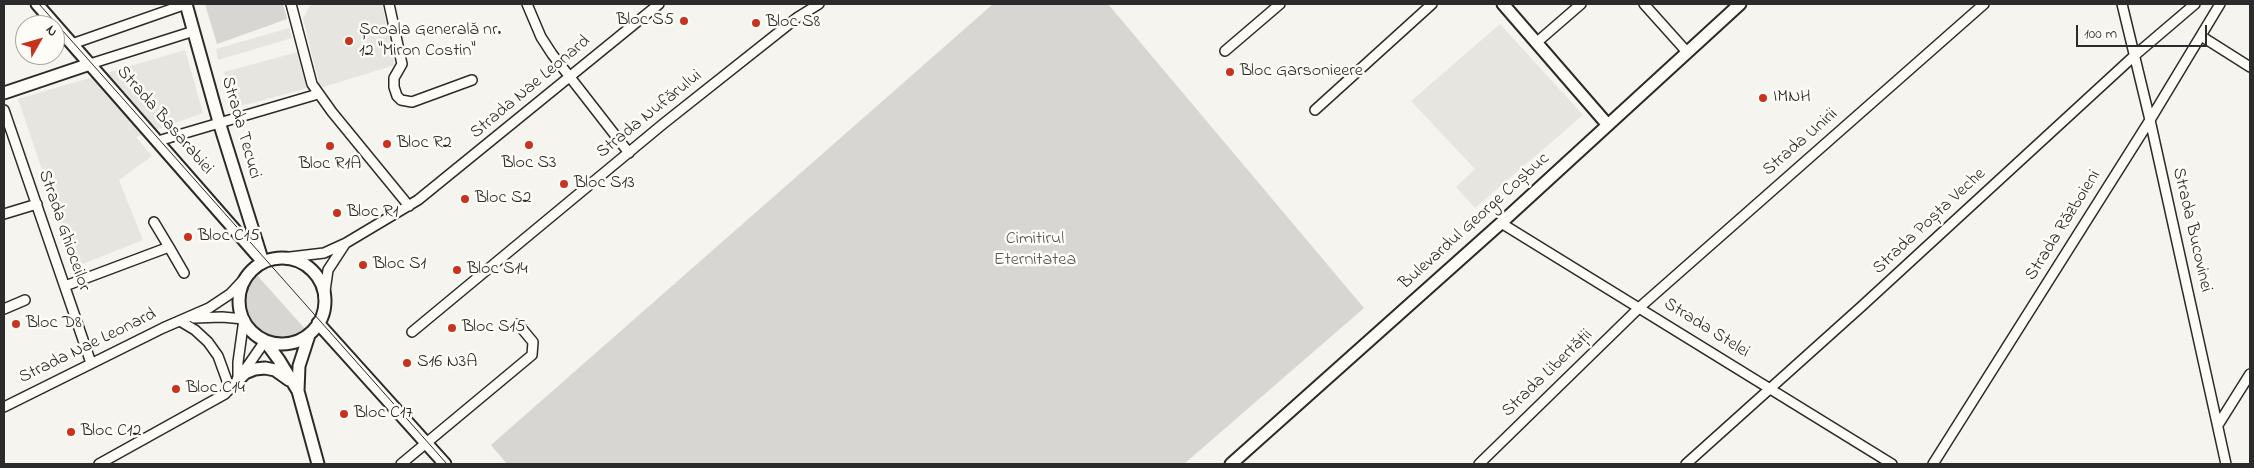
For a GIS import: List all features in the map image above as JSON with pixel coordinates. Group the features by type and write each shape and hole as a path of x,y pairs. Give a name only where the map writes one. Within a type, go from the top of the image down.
{"main road":[{"name":"Strada Basarabiei","path":"37,4 263,262"},
{"name":"Strada Tecuci","path":"186,4 219,122 263,262"},
{"path":"1503,4 1607,124"},
{"name":"Bulevardul George Coșbuc","path":"1231,464 1501,223 1740,4"},
{"path":"4,93 90,64"},
{"path":"265,341 288,344 299,340 308,334 318,323 323,313 324,298 322,286 316,274 295,260 282,258 263,262 245,278 239,298 244,320 256,335 265,341 280,360 298,391 318,464"},
{"path":"318,323 445,464"},
{"path":"298,391 299,366 308,334"},
{"path":"234,384 255,369 265,368 275,370 284,375 298,391"}],"street":[{"path":"72,44 186,4"},
{"path":"291,4 312,84 318,94 409,206"},
{"path":"389,4 402,64 394,78 394,87 397,96 401,100 412,102 472,80"},
{"path":"527,4 541,36 570,78 629,153"},
{"name":"Strada Nae Leonard","path":"282,258 324,253 346,243 409,206 459,169 659,4"},
{"name":"Strada Nufărului","path":"412,332 629,153 798,17 819,4"},
{"path":"1225,50 1280,4"},
{"path":"1314,110 1432,4"},
{"path":"1536,43 1581,4"},
{"path":"1644,4 1687,52"},
{"name":"Strada Unirii","path":"1640,307 1984,4"},
{"name":"Strada Bucovinei","path":"2122,4 2150,120 2226,464"},
{"name":"Strada Poșta Veche","path":"1686,464 1772,388 2134,56 2195,4"},
{"name":"Strada Războieni","path":"1933,464 2150,120 2220,4"},
{"path":"90,64 194,31"},
{"path":"2201,36 2250,67"},
{"path":"158,140 318,94"},
{"name":"Strada Ghioceilor","path":"4,110 91,363"},
{"path":"4,214 37,204"},
{"path":"154,222 184,273"},
{"name":"Strada Stelei","path":"1501,223 1772,388 1892,464"},
{"name":"Strada Nae Leonard","path":"324,298 328,270 346,243"},
{"path":"65,286 169,248"},
{"name":"Strada Nae Leonard","path":"4,407 91,363 184,320 223,299 245,278"},
{"path":"4,309 26,300"},
{"name":"Strada Libertății","path":"1479,464 1640,307"},
{"name":"Strada Nae Leonard","path":"184,320 222,317 244,320"},
{"path":"184,320 208,342 234,384"},
{"path":"234,384 244,320"},
{"path":"400,464 532,355 532,342 518,324"},
{"path":"99,464 218,398 234,384 265,341"},
{"path":"2218,425 2250,374"}],"shaded area":[{"name":"Școala Generală nr. 12 \"Miron Costin\"","path":"318,4 382,4 395,65 320,88 303,18 310,6"},
{"path":"1500,24 1583,115 1475,208 1456,187 1475,169 1411,101"},
{"path":"289,28 292,38 218,60 216,49"},
{"path":"185,50 203,113 136,137 152,156 119,180 143,240 75,267 18,99"},
{"path":"298,52 308,88 233,108 224,72"}],"green space":[{"path":"205,4 283,4 287,19 217,44"},
{"name":"Cimitirul Eternitatea","path":"993,4 1108,4 1364,308 1184,464 507,464 491,445"},
{"path":"256,274 306,330 288,339 281,339 264,334 256,328 246,311 245,302 248,286"}],"tram line":[{"path":"39,4 447,464"}],"place":[{"name":"Bloc S5","path":"684,21"},
{"name":"Bloc S8","path":"756,23"},
{"name":"Școala Generală nr. 12 \"Miron Costin\"","path":"349,41"},
{"name":"Bloc Garsonieere","path":"1230,72"},
{"name":"IMNH","path":"1763,98"},
{"name":"Bloc R2","path":"387,144"},
{"name":"Bloc S3","path":"529,145"},
{"name":"Bloc R1A","path":"330,146"},
{"name":"Bloc S13","path":"564,184"},
{"name":"Bloc S2","path":"465,199"},
{"name":"Bloc R1","path":"337,213"},
{"name":"Bloc C15","path":"188,237"},
{"name":"Bloc S1","path":"363,265"},
{"name":"Bloc S14","path":"457,270"},
{"name":"Bloc D8","path":"16,324"},
{"name":"Bloc S15","path":"452,328"},
{"name":"S16 N3A","path":"407,363"},
{"name":"Bloc C14","path":"176,389"},
{"name":"Bloc C17","path":"344,414"},
{"name":"Bloc C12","path":"71,432"}]}
